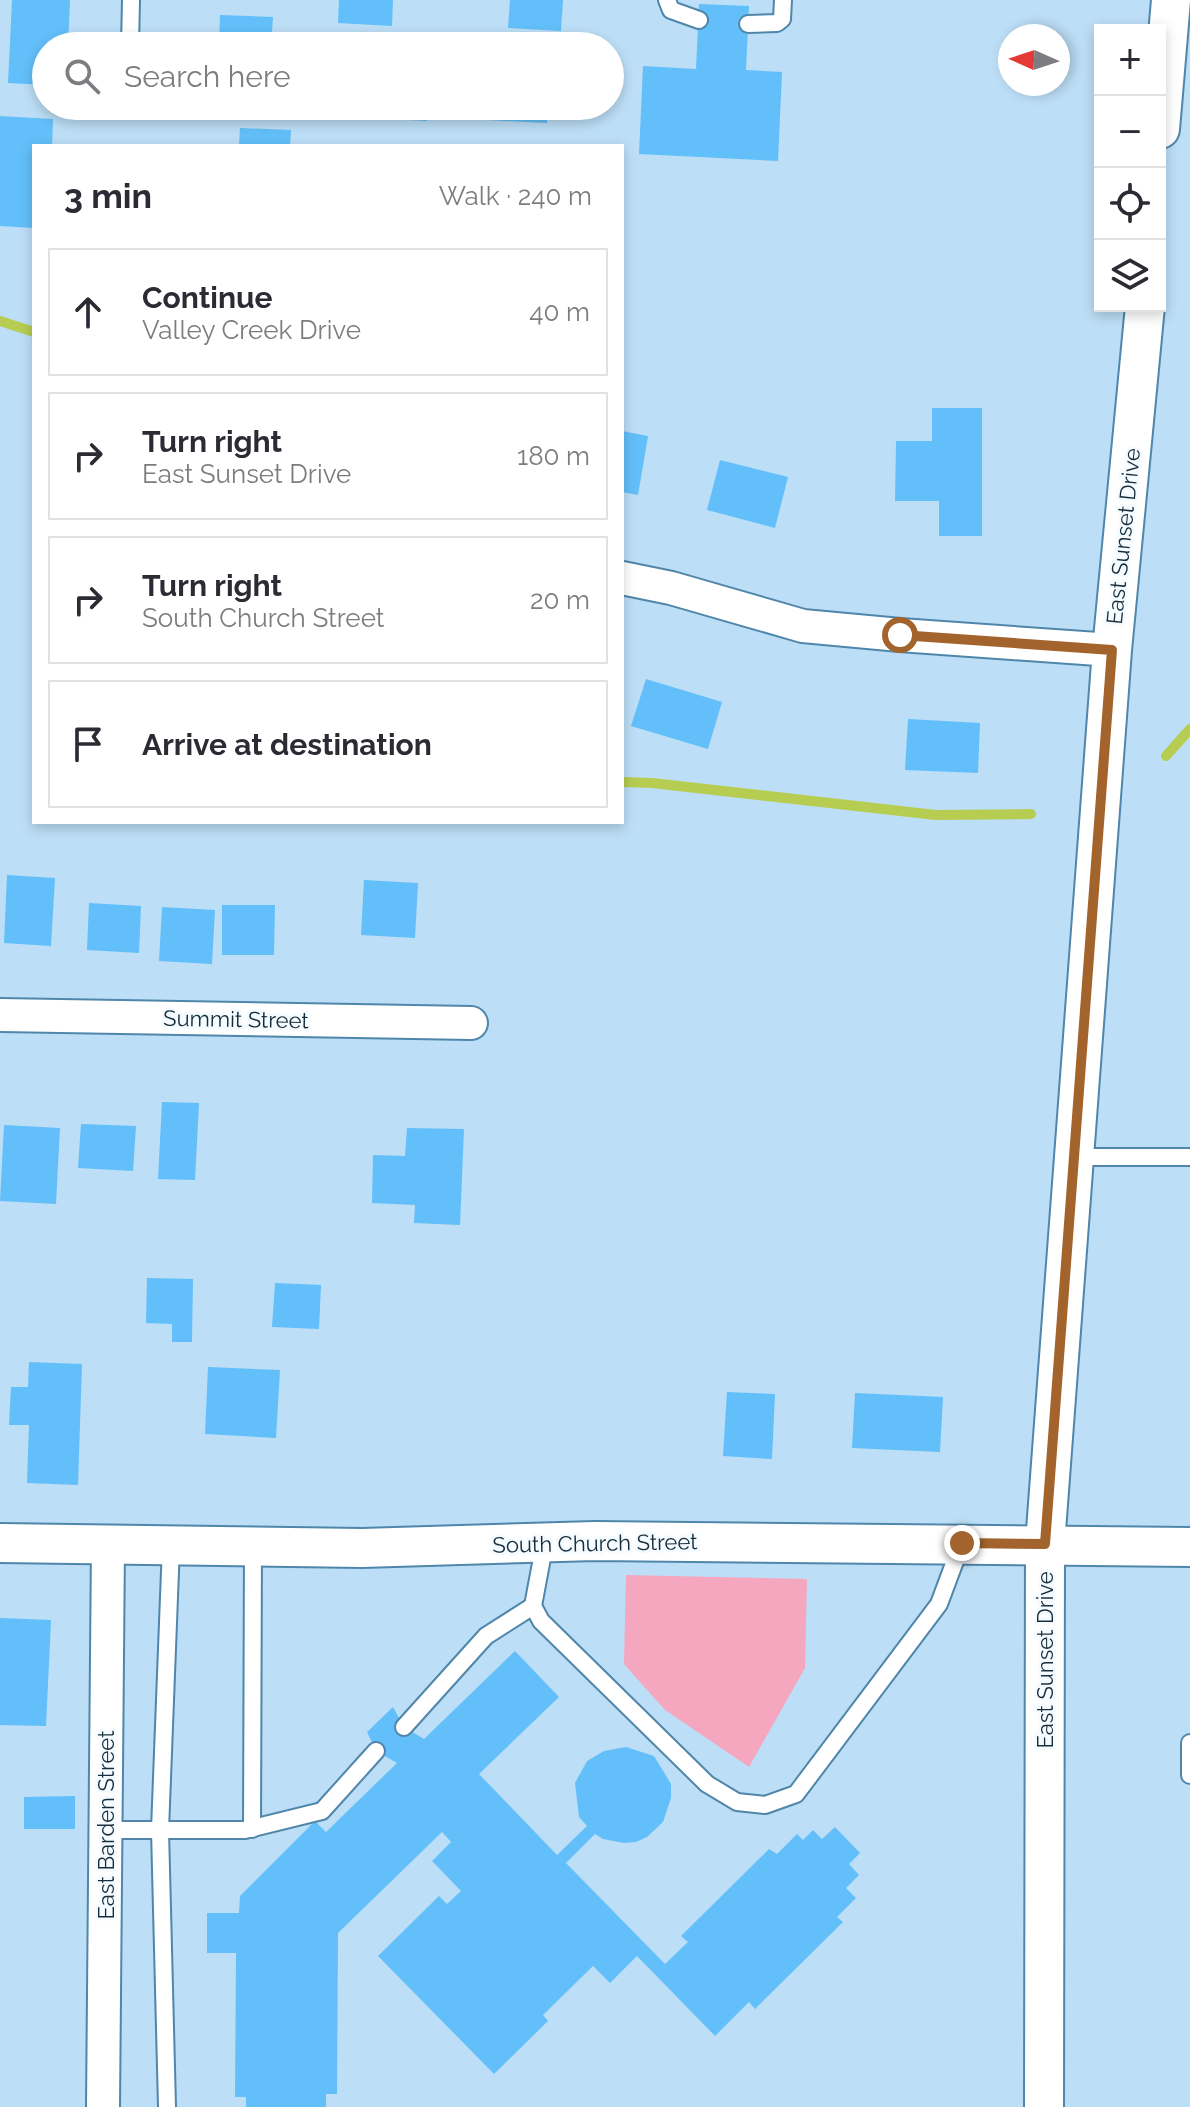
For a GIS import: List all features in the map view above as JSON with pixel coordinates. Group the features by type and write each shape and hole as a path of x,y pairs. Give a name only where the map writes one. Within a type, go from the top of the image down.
{"street":[{"path":"1163,96 1171,0"},
{"name":"East Sunset Drive","path":"1044,2107 1045,1544 1112,650 1144,312"},
{"path":"624,578 671,588 803,626 1112,650"},
{"name":"Summit Street","path":"0,1015 471,1023"},
{"name":"South Church Street","path":"0,1543 362,1548 595,1541 1190,1547"},
{"name":"East Barden Street","path":"103,2107 108,1544"}],"lane":[{"path":"130,32 131,0"},
{"path":"667,0 671,10 699,20"},
{"path":"748,24 777,23 782,19 783,0"},
{"path":"1075,1157 1190,1157"},
{"path":"545,1542 533,1606 541,1621 707,1784 737,1802 765,1805 796,1794 939,1604 962,1543"},
{"path":"167,2107 160,1830 171,1545"},
{"path":"252,1829 253,1546"},
{"path":"404,1727 486,1636 533,1606"},
{"path":"1190,1743 1190,1775"},
{"path":"106,1830 252,1829 322,1811 376,1751"}],"shaded area":[{"path":"626,1575 807,1579 805,1668 749,1767 665,1710 624,1664"}],"building":[{"path":"12,0 70,0 69,32 32,32 32,84 8,83"},
{"path":"339,0 393,0 392,26 338,23"},
{"path":"510,0 563,0 561,31 508,28"},
{"path":"699,4 749,6 746,70 782,72 778,161 639,154 643,66 696,69"},
{"path":"220,15 273,17 272,32 219,32"},
{"path":"0,116 53,120 52,144 32,144 32,228 0,226"},
{"path":"488,120 547,120 547,123"},
{"path":"240,128 291,130 290,144 239,144"},
{"path":"932,408 982,408 982,536 939,536 939,501 895,501 896,441 932,441"},
{"path":"624,431 648,436 638,495 624,492"},
{"path":"720,460 788,477 775,528 707,510"},
{"path":"646,679 722,702 708,749 631,726"},
{"path":"908,719 980,723 978,773 905,770"},
{"path":"7,875 55,878 51,946 4,943"},
{"path":"364,880 418,883 415,938 361,935"},
{"path":"89,903 141,906 139,953 87,950"},
{"path":"222,905 275,905 274,955 222,955"},
{"path":"162,907 215,910 212,964 159,961"},
{"path":"162,1102 199,1103 195,1180 158,1179"},
{"path":"81,1124 136,1126 133,1171 78,1168"},
{"path":"4,1125 60,1128 56,1204 0,1201"},
{"path":"407,1128 464,1129 460,1225 414,1223 415,1205 372,1203 373,1155 405,1156"},
{"path":"147,1278 193,1279 192,1342 172,1342 172,1324 146,1323"},
{"path":"275,1283 321,1285 319,1329 272,1327"},
{"path":"29,1362 82,1364 78,1485 27,1483 29,1425 9,1425 11,1387 28,1387"},
{"path":"208,1367 280,1370 276,1438 205,1434"},
{"path":"727,1392 775,1394 772,1459 723,1456"},
{"path":"855,1393 943,1397 940,1452 852,1448"},
{"path":"0,1618 51,1620 46,1726 0,1725"},
{"path":"515,1651 559,1697 479,1774 557,1855 587,1826 579,1817 575,1783 587,1761 604,1751 626,1747 654,1756 671,1784 671,1798 663,1822 647,1837 636,1842 603,1839 595,1834 566,1863 665,1964 688,1942 681,1936 769,1849 777,1854 797,1834 803,1840 813,1830 822,1839 835,1827 860,1853 849,1864 859,1875 846,1888 856,1898 837,1917 843,1922 755,2009 749,2002 715,2036 637,1956 610,1983 593,1966 543,2015 548,2021 494,2074 378,1956 439,1896 447,1904 461,1891 432,1861 451,1842 442,1832 338,1933 337,2094 326,2094 326,2107 246,2107 246,2097 235,2097 236,1953 207,1953 207,1913 239,1913 240,1896 315,1821 326,1832 397,1763 376,1751 367,1732 393,1707 404,1727 424,1739"},
{"path":"75,1796 75,1829 24,1829 24,1797"}],"waterway":[{"path":"0,321 32,331"},
{"path":"1166,756 1190,729"},
{"path":"624,782 936,815 1031,814"}],"route":[{"path":"900,635 1112,650 1045,1544 962,1543"}]}
